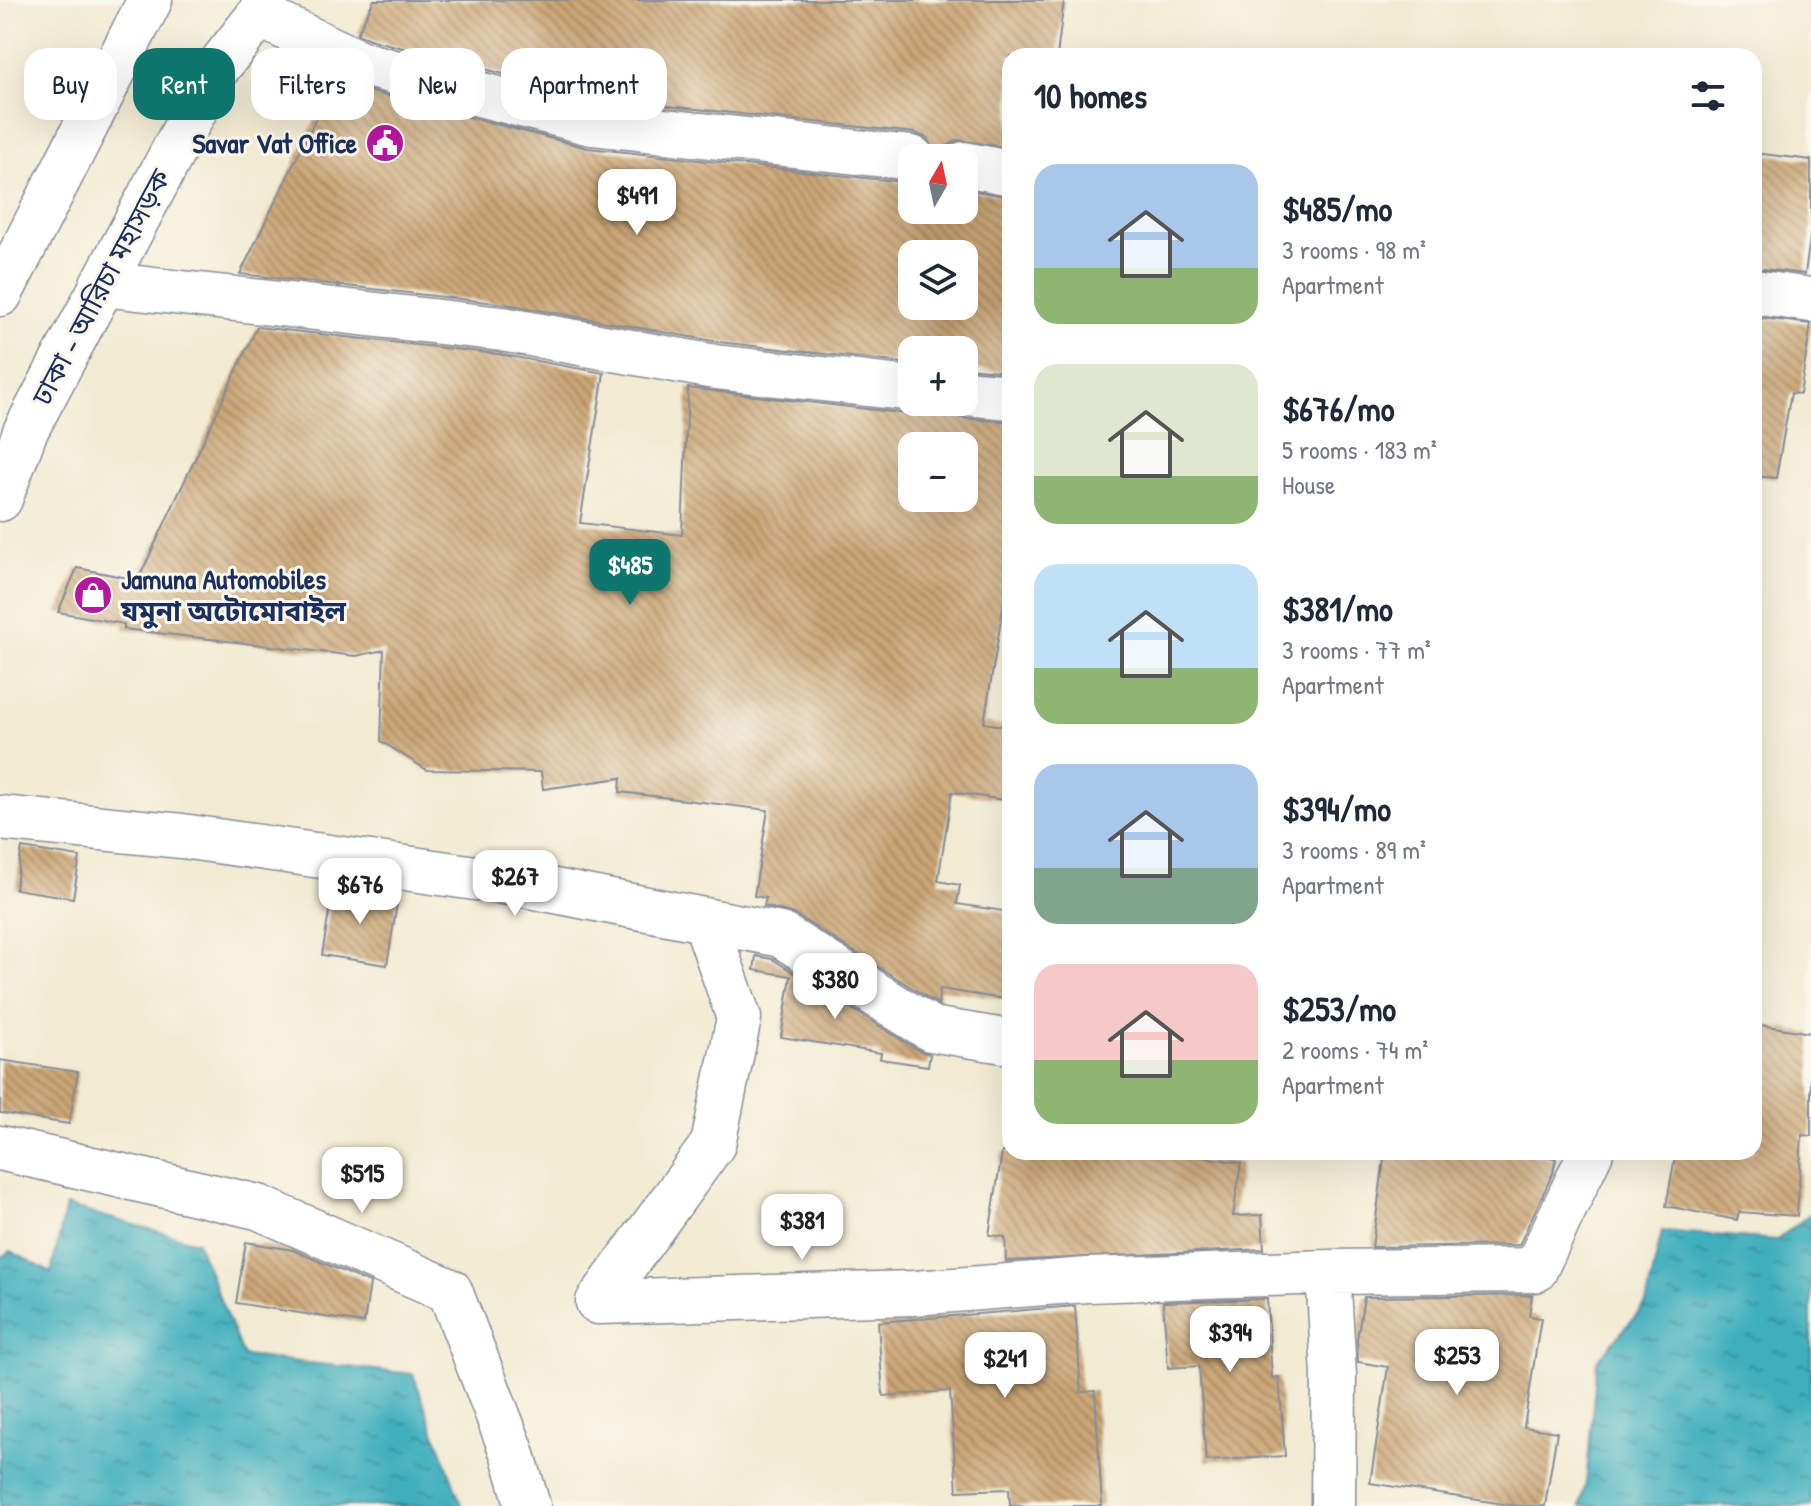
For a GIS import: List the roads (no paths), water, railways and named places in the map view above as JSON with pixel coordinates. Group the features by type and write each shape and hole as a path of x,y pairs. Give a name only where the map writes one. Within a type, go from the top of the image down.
{"main road":[{"path":"0,294 150,0"},
{"path":"262,7 363,64 591,123 898,156"},
{"name":"ঢাকা - আরিচা মহাসড়ক","path":"0,499 25,432 102,284 216,70 262,7"},
{"path":"978,167 1002,171"},
{"path":"102,284 502,329 715,367 898,387"},
{"path":"1762,293 1811,300"},
{"path":"978,394 1002,396"},
{"path":"0,818 182,836 493,881 781,935 931,1029 1002,1041"},
{"path":"705,920 739,1018 713,1144 598,1302 914,1293 1087,1280 1328,1272 1535,1270 1587,1160"},
{"path":"0,1148 258,1207 450,1291 512,1452 528,1506"},
{"path":"1328,1272 1334,1375 1333,1506"}],"water":[{"path":"66,1206 197,1242 243,1356 413,1374 462,1506 0,1506 0,1258 11,1251 51,1273"},
{"path":"1811,1213 1811,1506 1580,1506 1586,1483 1597,1361 1646,1304 1662,1231 1777,1240"}],"place":[{"name":"Savar Vat Office","path":"385,143"},
{"name":"Jamuna Automobiles যমুনা অটোমোবাইল","path":"93,595"}]}
